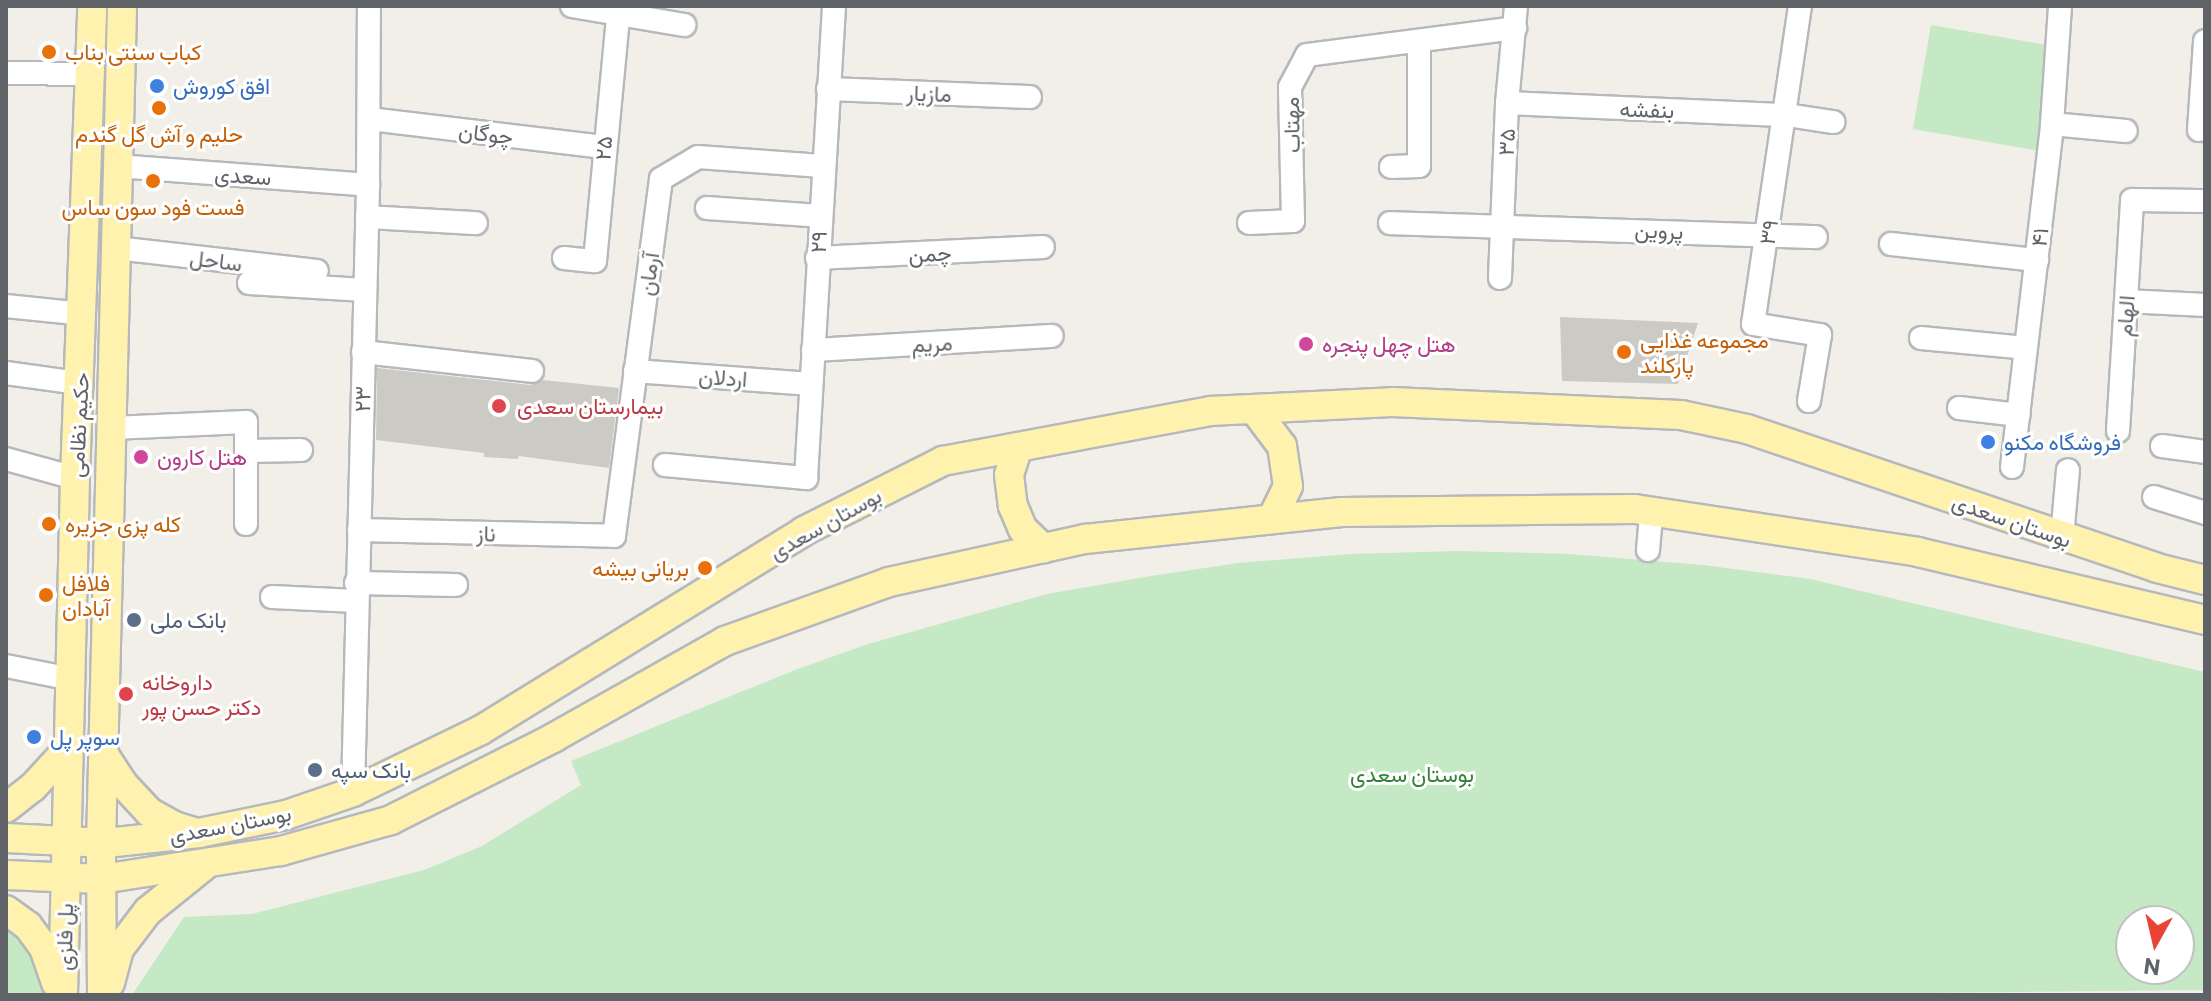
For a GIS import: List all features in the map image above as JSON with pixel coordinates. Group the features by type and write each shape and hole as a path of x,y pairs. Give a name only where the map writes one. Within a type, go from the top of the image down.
{"main road":[{"name":"حکیم نظامی","path":"66,844 92,6"},
{"name":"حکیم نظامی","path":"101,844 122,6"},
{"name":"بوستان سعدی","path":"6,838 101,844 199,833 286,815 353,792 481,730 804,531 943,461 1210,411 1392,402 1681,415 1747,429 2062,537 2205,580"},
{"path":"1254,409 1282,446 1288,486 1272,519"},
{"path":"1018,447 1009,475 1013,506 1023,529 1043,548"},
{"name":"بوستان سعدی","path":"6,875 102,879 281,851 391,820 553,738 725,641 889,582 1085,539 1342,512 1651,512 1918,552 2205,620"},
{"path":"6,808 33,787 69,748"},
{"path":"103,753 124,785 149,812 174,826 199,833"},
{"name":"پل فلزی","path":"61,995 66,844"},
{"name":"پل فلزی","path":"101,844 104,995"},
{"path":"104,995 119,949 141,920 206,864"},
{"path":"6,910 28,926 44,948 61,995"}],"street":[{"name":"۲۳","path":"353,792 368,185 369,6"},
{"path":"572,6 619,10 684,25"},
{"name":"۲۹","path":"665,465 806,478 822,166 834,6"},
{"name":"۳۹","path":"1800,6 1787,115 1753,324 1820,335 1809,401"},
{"name":"۴۱","path":"2012,467 2052,124 2060,6"},
{"name":"۲۵","path":"564,258 595,261 603,147 619,10"},
{"name":"مهتاب","path":"1249,223 1293,221 1290,87 1307,55 1419,41 1515,17"},
{"name":"۳۵","path":"1500,278 1507,103 1515,17"},
{"path":"1391,167 1419,166 1419,41"},
{"path":"2199,130 2205,41"},
{"path":"6,73 90,74"},
{"name":"مازیار","path":"828,89 1030,97"},
{"name":"بنفشه","path":"1507,103 1787,115 1833,122"},
{"name":"چوگان","path":"369,119 603,147"},
{"path":"2052,124 2126,131"},
{"name":"آرمان","path":"614,536 661,179 698,157 822,166"},
{"name":"سعدی","path":"118,166 368,185"},
{"name":"الهام","path":"2118,431 2132,200 2205,201"},
{"path":"707,208 820,216"},
{"path":"367,217 476,223"},
{"name":"پروین","path":"1390,223 1816,237"},
{"path":"1891,244 2037,260"},
{"name":"چمن","path":"817,258 1043,247"},
{"name":"ساحل","path":"116,248 317,271"},
{"path":"249,283 365,290"},
{"path":"2126,301 2205,305"},
{"path":"6,306 83,314"},
{"name":"مریم","path":"813,350 1052,336"},
{"path":"1921,338 2026,348"},
{"path":"363,352 532,371"},
{"name":"اردلان","path":"635,371 811,384"},
{"path":"6,373 79,383"},
{"path":"1959,408 2019,415"},
{"path":"112,428 246,422 246,524"},
{"path":"2162,446 2205,452"},
{"path":"246,451 301,450"},
{"path":"6,459 75,478"},
{"path":"2062,537 2068,470"},
{"path":"2154,497 2205,513"},
{"path":"1645,556 1651,512"},
{"name":"ناز","path":"359,530 614,536"},
{"path":"272,597 456,585"},
{"path":"6,666 71,679"}],"green space":[{"path":"1931,25 2058,47 2040,151 1913,129"},
{"name":"بوستان سعدی","path":"1458,551 1569,554 1703,565 1810,579 2205,672 2205,990 1729,995 132,995 184,917 252,914 424,870 482,846 581,785 571,761 795,670 868,644 1047,594 1238,563 1351,554"},
{"path":"6,927 34,960 44,995 6,995"}],"building":[{"name":"مجموعه غذایی پارکلند","path":"1560,317 1698,323 1678,384 1562,381"},
{"name":"بیمارستان سعدی","path":"377,368 530,385 543,380 619,388 609,468 519,456 518,459 484,457 484,453 376,440"}],"place":[{"name":"کباب سنتی بناب","path":"49,52"},
{"name":"افق کوروش","path":"157,86"},
{"name":"حلیم و آش گل گندم","path":"159,108"},
{"name":"فست فود سون ساس","path":"153,181"},
{"name":"هتل چهل پنجره","path":"1306,344"},
{"name":"مجموعه غذایی پارکلند","path":"1624,352"},
{"name":"بیمارستان سعدی","path":"499,406"},
{"name":"فروشگاه مکنو","path":"1988,442"},
{"name":"هتل کارون","path":"141,457"},
{"name":"کله پزی جزیره","path":"49,524"},
{"name":"بریانی بیشه","path":"705,568"},
{"name":"فلافل آبادان","path":"46,595"},
{"name":"بانک ملی","path":"134,620"},
{"name":"داروخانه دکتر حسن پور","path":"126,694"},
{"name":"سوپر پل","path":"34,737"},
{"name":"بانک سپه","path":"315,770"}]}
